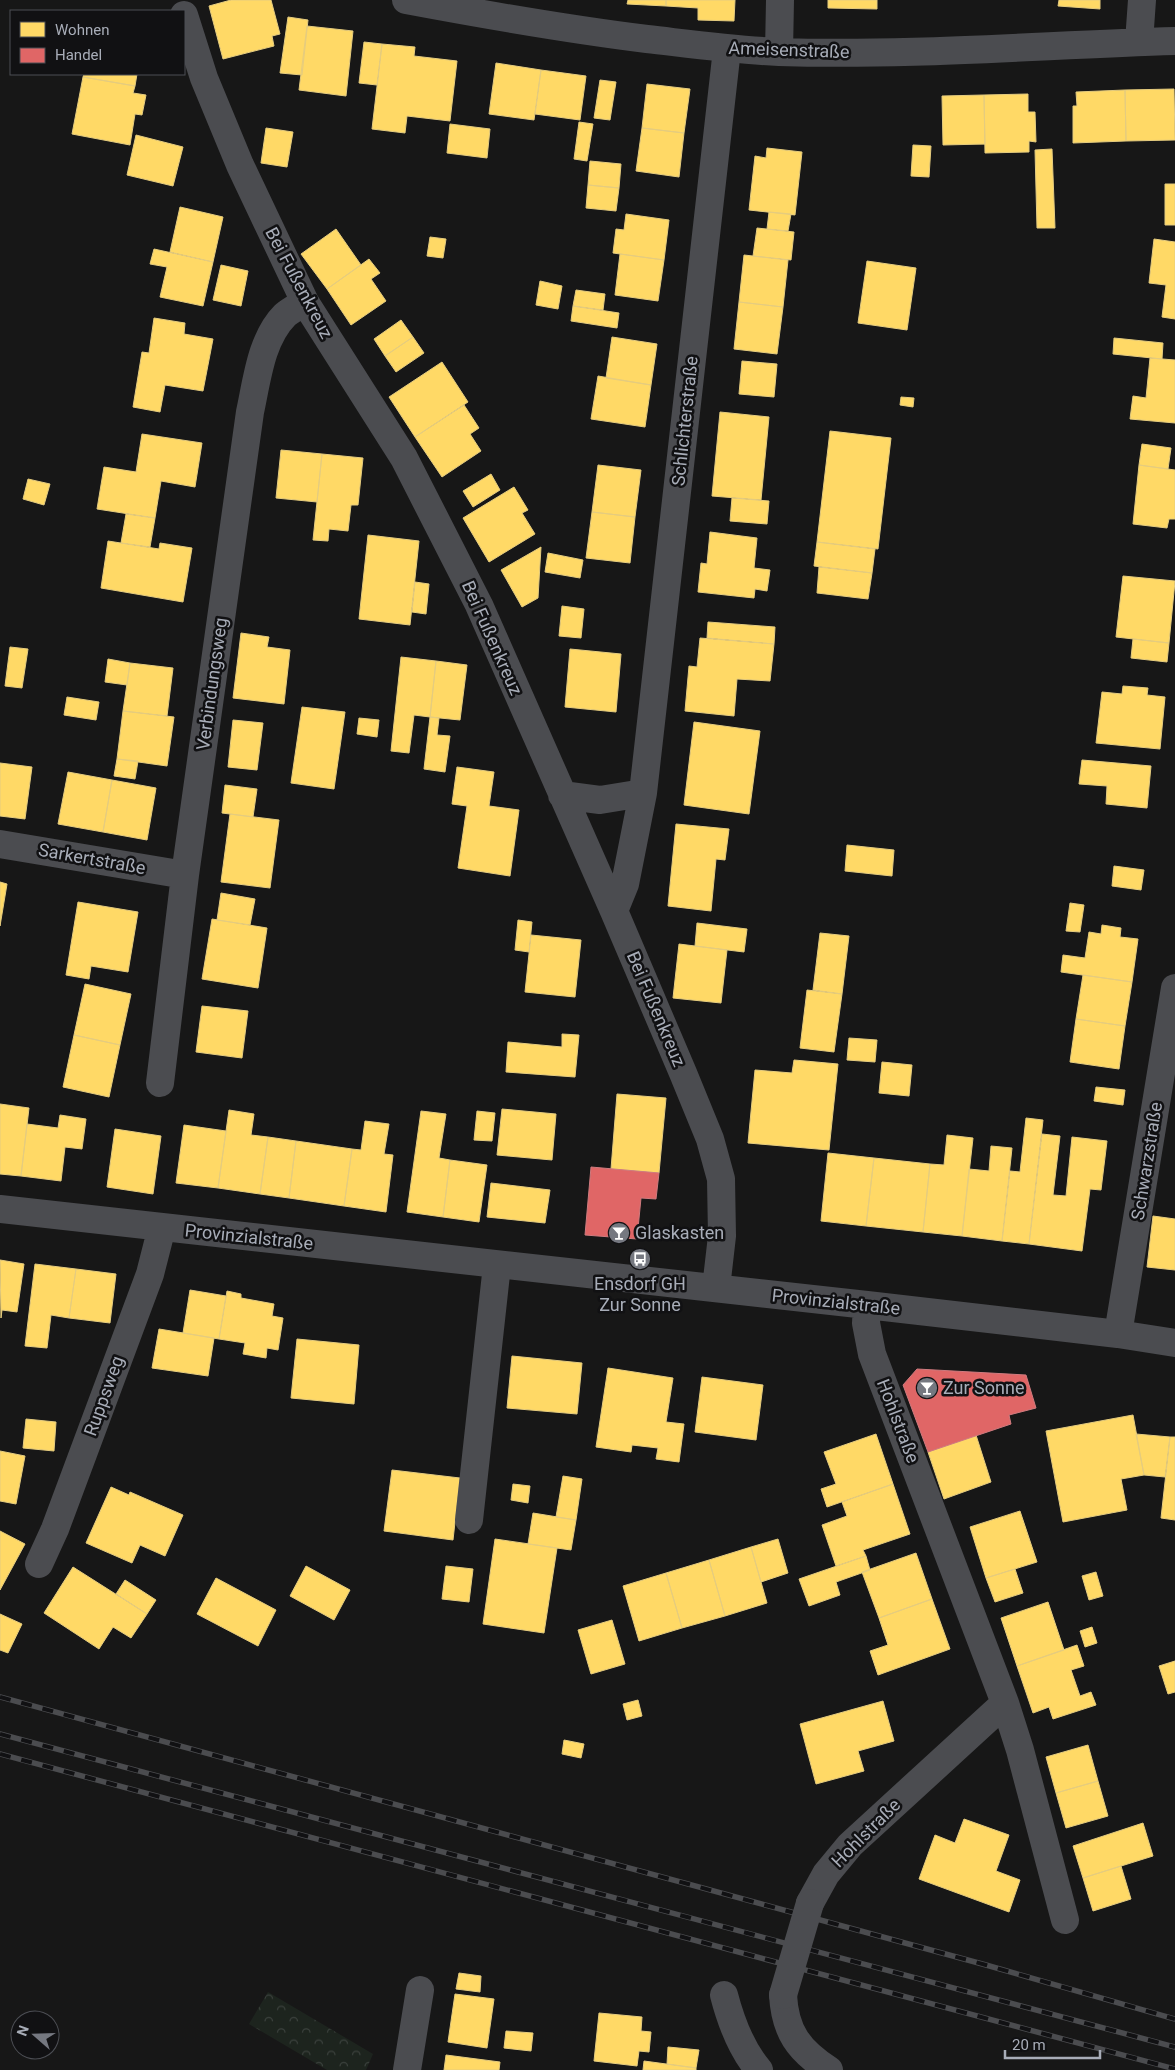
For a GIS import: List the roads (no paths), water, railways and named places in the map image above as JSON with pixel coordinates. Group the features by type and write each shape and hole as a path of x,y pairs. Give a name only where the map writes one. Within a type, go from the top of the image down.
{"street":[{"name":"Ameisenstraße","path":"406,0 589,31 727,49 778,52 958,51 1175,41"},
{"path":"778,52 780,0"},
{"path":"1139,42 1142,0"},
{"name":"Bei Fußenkreuz","path":"185,18 204,78 240,166 305,302 404,458 479,605 614,911 706,1131 721,1179 722,1236 716,1288"},
{"name":"Schlichterstraße","path":"614,911 625,884 643,793 727,49"},
{"name":"Verbindungsweg","path":"160,1083 185,875 250,412 261,362 272,332 286,314 305,302"},
{"path":"562,795 600,800 643,793"},
{"name":"Sarkertstraße","path":"0,844 185,875"},
{"name":"Schwarzstraße","path":"1118,1334 1175,988"},
{"name":"Provinzialstraße","path":"0,1209 867,1305 1118,1334 1175,1343"},
{"name":"Ruppsweg","path":"39,1564 55,1529 150,1274 162,1227"},
{"path":"469,1520 497,1265"},
{"name":"Hohlstraße","path":"867,1305 866,1323 872,1354 1005,1703 1020,1750 1065,1920"},
{"name":"Hohlstraße","path":"829,2070 800,2046 790,2031 784,2012 783,1995 810,1903 826,1874 850,1845 1005,1703"},
{"path":"407,2070 420,1990"},
{"path":"724,1995 730,2019 749,2058 759,2070"}],"railway":[{"path":"0,1697 986,1965 1175,2019"},
{"path":"0,1734 1175,2047"},
{"path":"0,1754 1175,2069"}],"place":[{"name":"Glaskasten","path":"619,1233"},
{"name":"Ensdorf GH Zur Sonne","path":"640,1259"},
{"name":"Zur Sonne","path":"927,1388"}]}
